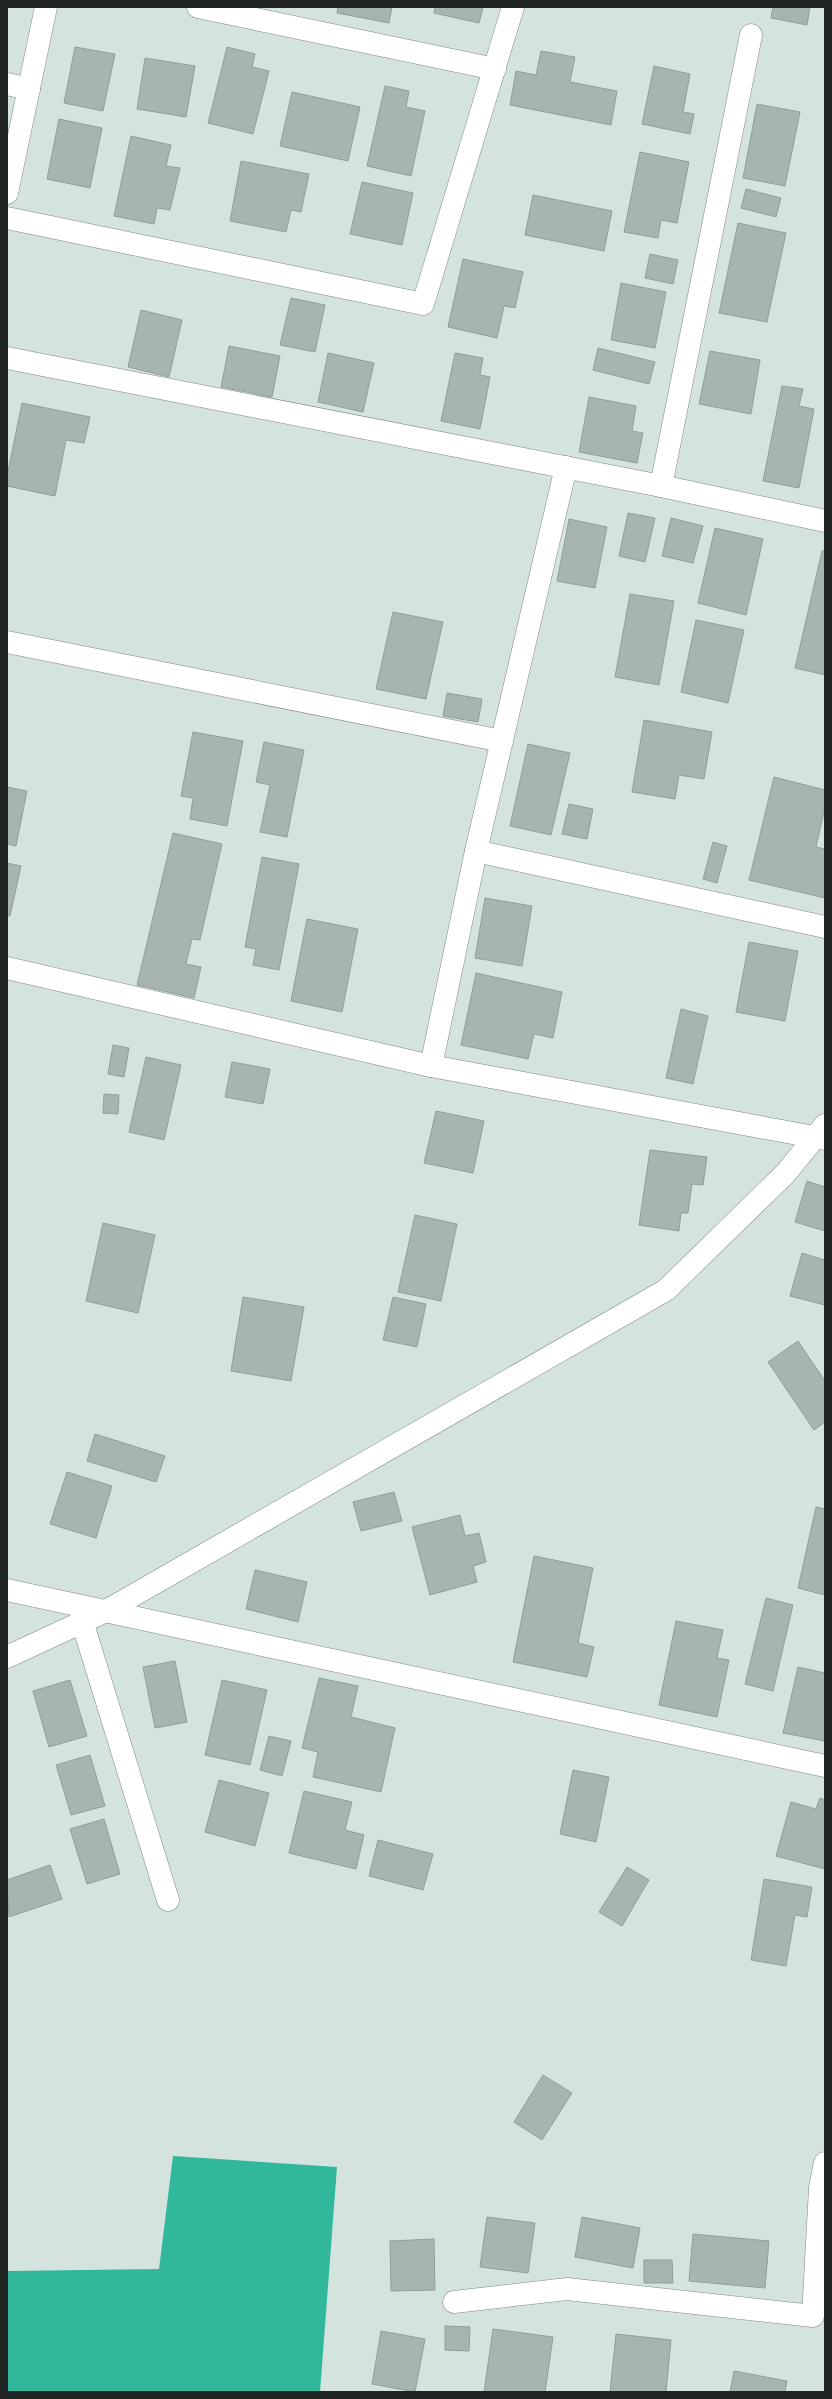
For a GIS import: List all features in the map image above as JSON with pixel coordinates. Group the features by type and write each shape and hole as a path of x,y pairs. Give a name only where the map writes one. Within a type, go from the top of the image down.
{"street":[{"path":"7,193 46,7"},
{"path":"198,7 495,69"},
{"path":"7,218 423,304 513,7"},
{"path":"661,486 751,35"},
{"path":"7,84 29,89"},
{"path":"7,358 566,467 825,521"},
{"path":"431,1066 476,850 566,467"},
{"path":"7,642 502,741"},
{"path":"476,850 825,927"},
{"path":"7,968 431,1066 821,1133"},
{"path":"7,1657 106,1611 666,1290 785,1174 821,1133"},
{"path":"7,1590 825,1766"},
{"path":"82,1621 168,1900"},
{"path":"454,2302 567,2289 812,2316 820,2188 825,2163"}],"green space":[{"path":"173,2156 337,2167 320,2392 7,2392 7,2271 159,2269"}],"building":[{"path":"338,7 392,7 389,23 337,13"},
{"path":"435,7 483,7 479,23 434,13"},
{"path":"773,7 810,7 807,25 771,18"},
{"path":"75,47 115,54 103,111 64,103"},
{"path":"227,47 255,54 252,67 269,71 253,134 208,123"},
{"path":"541,51 575,57 570,82 617,91 611,125 510,105 516,71 536,75"},
{"path":"145,58 195,66 186,117 137,109"},
{"path":"654,66 690,74 683,112 694,114 690,134 642,124"},
{"path":"385,86 409,91 406,107 425,111 411,176 367,166"},
{"path":"292,92 360,107 348,161 280,146"},
{"path":"757,104 800,112 785,186 743,178"},
{"path":"59,119 102,128 90,188 47,179"},
{"path":"131,136 171,145 166,166 180,168 170,210 157,208 154,224 114,216"},
{"path":"640,152 689,162 677,223 661,220 658,238 624,232"},
{"path":"241,161 309,174 301,212 291,210 286,232 230,221"},
{"path":"362,182 413,193 402,245 350,234"},
{"path":"746,189 781,198 776,217 741,208"},
{"path":"533,195 612,211 604,251 525,235"},
{"path":"738,223 786,233 767,322 719,313"},
{"path":"650,254 678,260 673,284 645,278"},
{"path":"463,259 523,272 515,308 504,306 497,338 448,327"},
{"path":"621,283 666,292 655,348 611,340"},
{"path":"291,298 325,305 315,352 280,345"},
{"path":"141,310 182,320 169,377 128,367"},
{"path":"229,346 280,356 272,397 221,387"},
{"path":"598,348 655,362 649,384 593,370"},
{"path":"710,351 760,360 751,414 699,404"},
{"path":"328,353 374,363 363,412 318,402"},
{"path":"455,353 483,358 480,375 490,377 480,429 441,421"},
{"path":"782,386 803,389 799,406 814,409 799,488 763,481"},
{"path":"589,397 636,406 632,431 643,433 637,463 579,452"},
{"path":"22,403 90,417 84,443 66,440 55,496 7,486 7,476"},
{"path":"628,513 655,518 645,562 619,556"},
{"path":"671,518 703,526 693,563 662,556"},
{"path":"569,519 607,527 595,588 557,581"},
{"path":"715,528 763,539 746,615 698,603"},
{"path":"822,551 825,551 825,675 795,668"},
{"path":"630,594 674,601 659,685 615,677"},
{"path":"393,612 443,622 426,699 376,689"},
{"path":"696,620 744,630 728,703 681,692"},
{"path":"447,693 482,699 478,722 443,716"},
{"path":"644,720 712,732 704,779 679,775 675,799 632,792"},
{"path":"193,732 243,741 227,826 190,819 193,798 181,796"},
{"path":"264,742 304,750 287,837 260,832 270,785 256,782"},
{"path":"528,744 570,753 551,835 510,826"},
{"path":"774,777 825,790 825,807 816,847 825,849 825,898 749,880"},
{"path":"7,787 27,791 16,846 7,844"},
{"path":"569,804 593,809 587,839 562,834"},
{"path":"173,833 222,844 200,940 192,939 186,964 201,967 194,998 137,985"},
{"path":"713,842 727,846 717,883 703,879"},
{"path":"262,857 299,864 279,970 253,965 256,949 245,947"},
{"path":"7,863 21,866 10,916 7,915"},
{"path":"485,898 532,906 522,966 475,958"},
{"path":"307,919 358,929 342,1012 291,1001"},
{"path":"749,942 798,951 785,1021 736,1012"},
{"path":"476,973 562,992 553,1038 534,1034 528,1059 461,1045"},
{"path":"681,1009 708,1016 693,1084 666,1078"},
{"path":"113,1045 129,1048 124,1077 108,1074"},
{"path":"146,1057 181,1065 164,1140 129,1132"},
{"path":"232,1062 270,1069 263,1104 225,1097"},
{"path":"104,1094 119,1095 118,1114 103,1113"},
{"path":"436,1111 484,1121 473,1173 424,1163"},
{"path":"650,1150 707,1157 703,1185 692,1184 688,1213 681,1213 679,1231 639,1225"},
{"path":"807,1181 825,1187 825,1231 795,1222"},
{"path":"415,1215 457,1224 441,1301 398,1292"},
{"path":"103,1223 155,1235 138,1313 86,1301"},
{"path":"802,1253 825,1260 825,1305 790,1296"},
{"path":"243,1297 304,1307 291,1381 231,1371"},
{"path":"393,1297 426,1304 417,1347 383,1340"},
{"path":"798,1341 825,1381 825,1422 814,1430 768,1362"},
{"path":"95,1434 165,1456 156,1482 87,1461"},
{"path":"67,1472 112,1486 96,1538 50,1524"},
{"path":"394,1492 402,1521 361,1531 353,1502"},
{"path":"816,1507 825,1509 825,1595 798,1588"},
{"path":"460,1515 465,1536 479,1533 486,1562 473,1566 477,1582 430,1595 412,1527"},
{"path":"534,1556 593,1568 578,1643 594,1647 587,1677 513,1662"},
{"path":"255,1570 307,1582 298,1622 246,1609"},
{"path":"766,1598 793,1605 773,1691 745,1684"},
{"path":"676,1621 723,1630 717,1658 729,1660 717,1717 659,1705"},
{"path":"175,1661 187,1722 155,1728 143,1667"},
{"path":"798,1667 825,1673 825,1741 783,1733"},
{"path":"319,1678 358,1686 351,1717 395,1728 381,1792 313,1777 318,1752 302,1748"},
{"path":"70,1680 87,1736 49,1747 33,1691"},
{"path":"222,1680 267,1690 250,1765 205,1755"},
{"path":"269,1736 291,1741 282,1776 260,1770"},
{"path":"90,1755 105,1806 71,1815 56,1765"},
{"path":"573,1770 609,1777 596,1842 560,1834"},
{"path":"219,1780 269,1793 255,1846 205,1832"},
{"path":"304,1791 352,1802 345,1830 364,1835 356,1869 289,1853"},
{"path":"820,1798 825,1800 825,1869 776,1856 791,1802 816,1809"},
{"path":"104,1819 120,1874 87,1884 70,1829"},
{"path":"378,1840 433,1854 423,1890 369,1876"},
{"path":"50,1865 62,1899 9,1917 7,1880"},
{"path":"627,1867 649,1880 622,1926 599,1912"},
{"path":"764,1879 812,1887 807,1917 795,1915 786,1966 751,1960"},
{"path":"543,2075 572,2093 542,2140 514,2122"},
{"path":"487,2217 535,2223 528,2273 480,2267"},
{"path":"582,2217 640,2228 633,2268 575,2257"},
{"path":"693,2234 769,2241 765,2288 689,2281"},
{"path":"434,2239 435,2290 391,2291 390,2241"},
{"path":"644,2260 672,2260 673,2283 644,2283"},
{"path":"445,2326 470,2327 469,2351 445,2350"},
{"path":"493,2329 553,2337 545,2392 484,2392"},
{"path":"381,2331 425,2339 415,2392 372,2384"},
{"path":"616,2334 671,2340 666,2392 610,2392"},
{"path":"734,2371 787,2381 785,2392 730,2392"}]}
